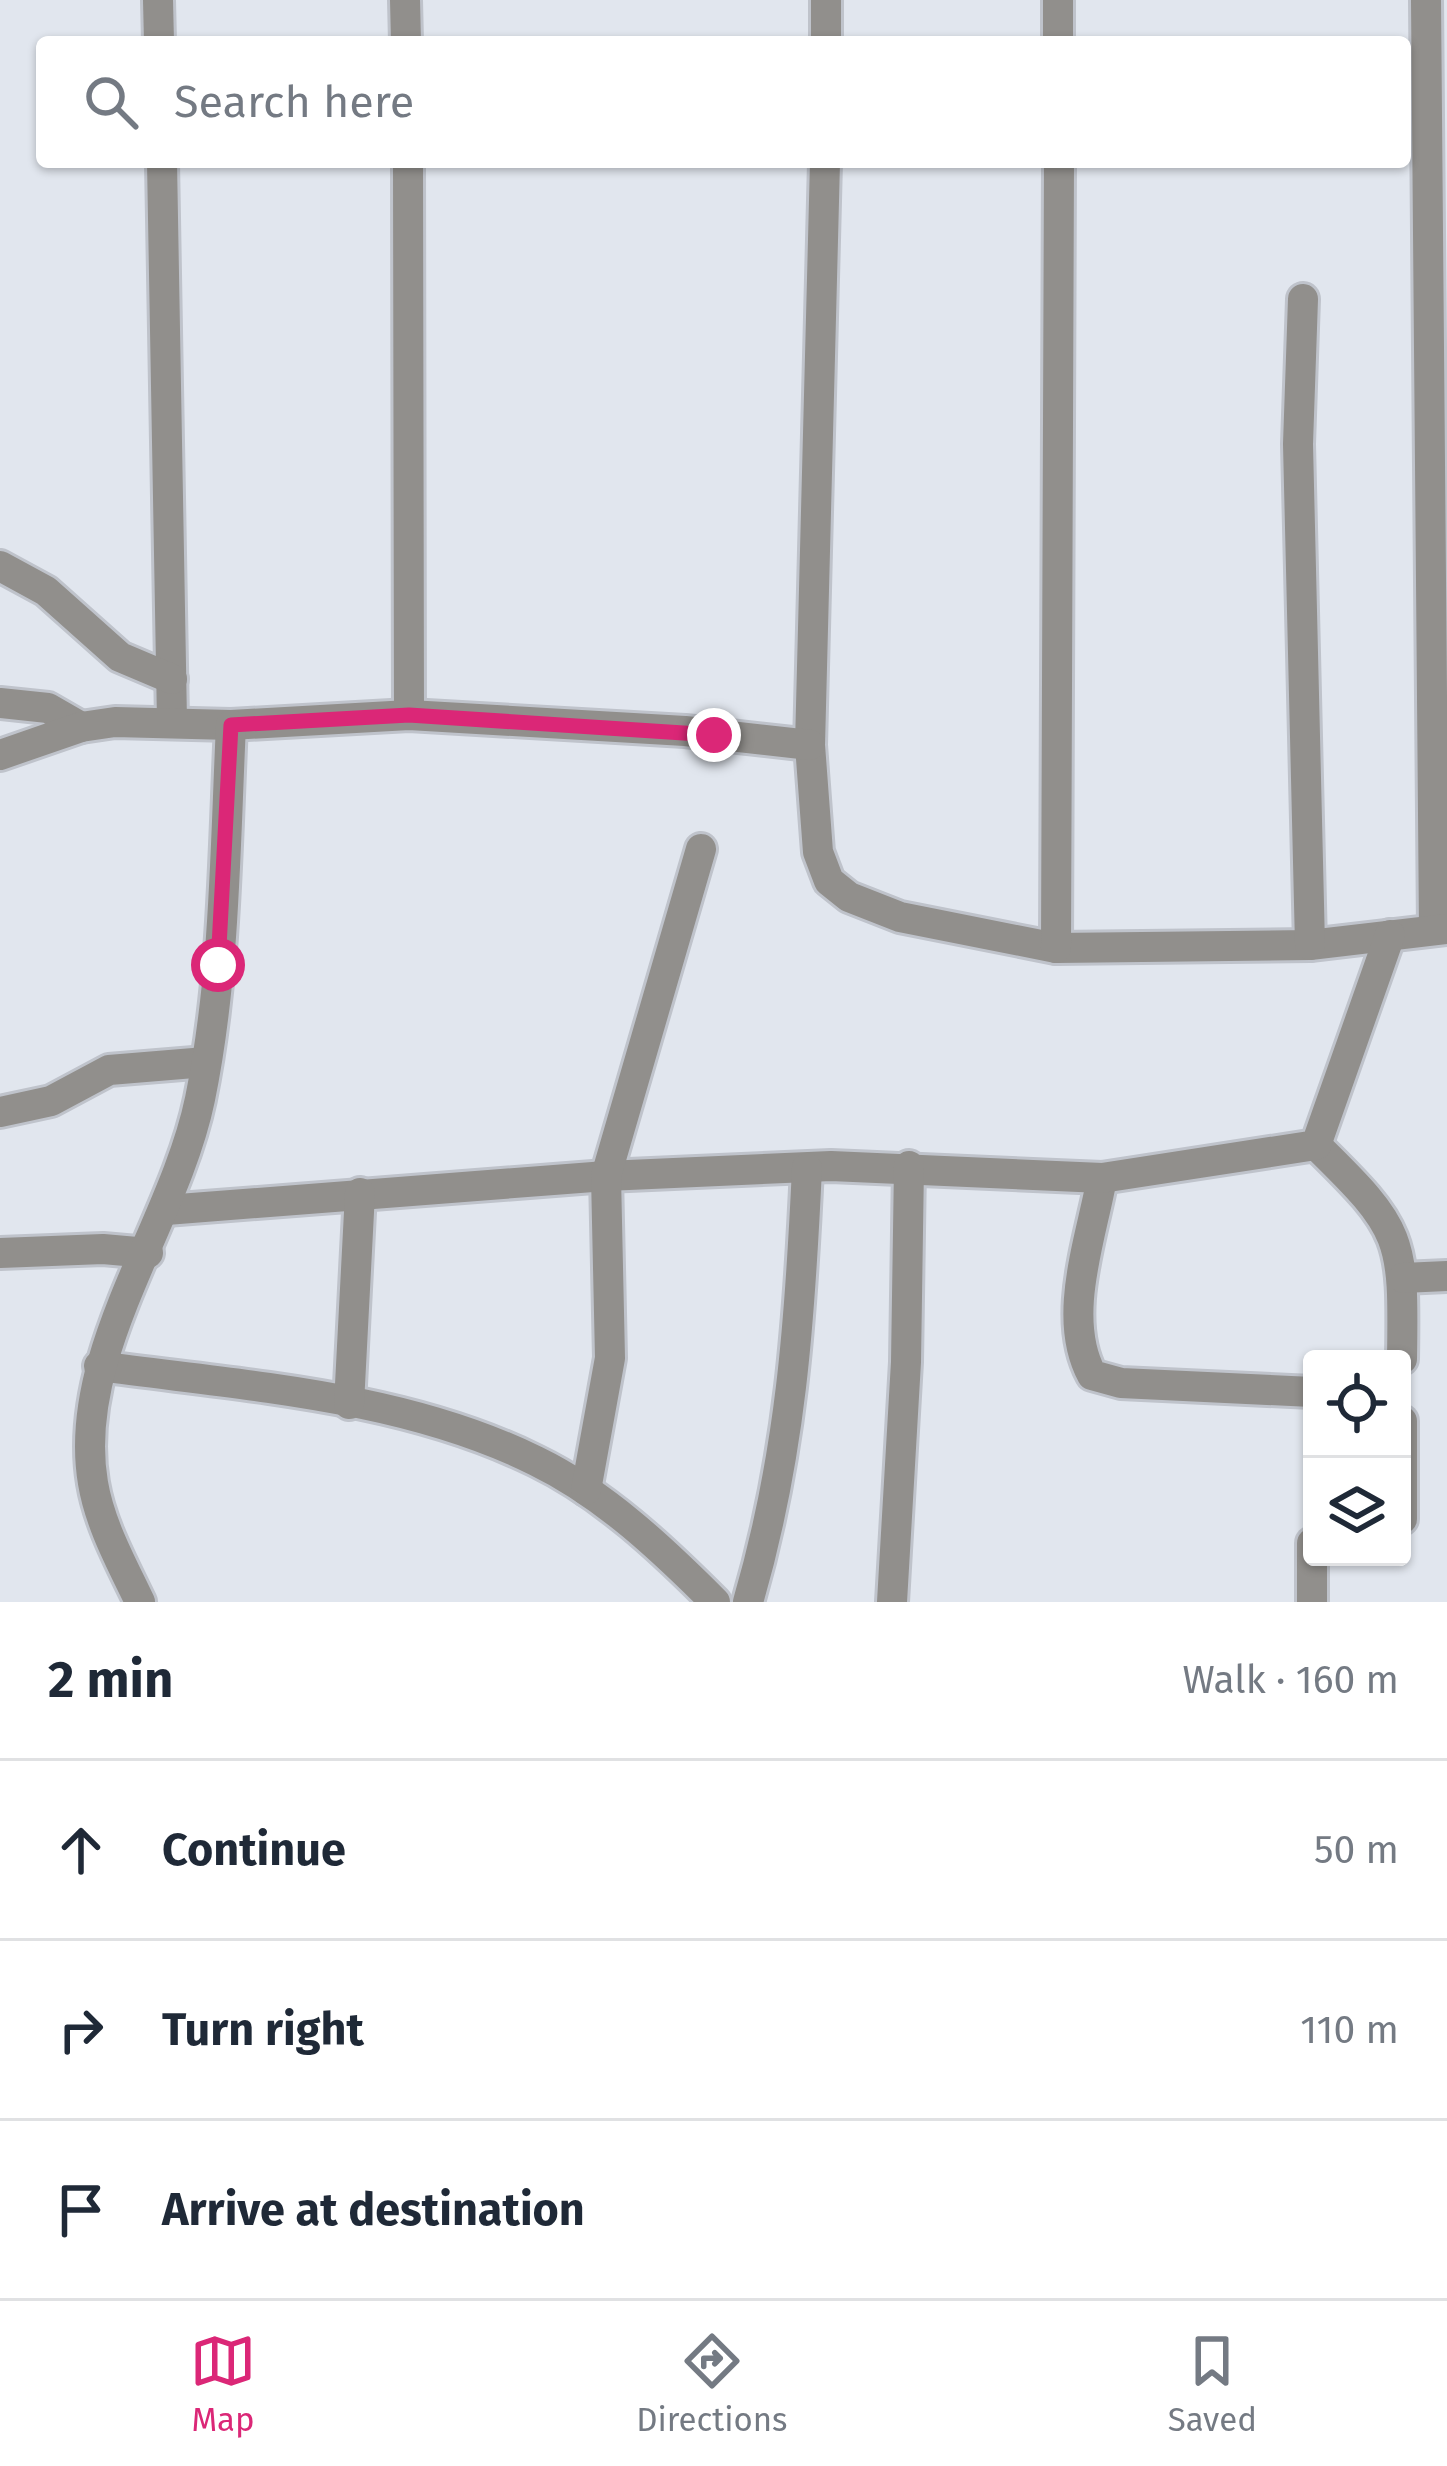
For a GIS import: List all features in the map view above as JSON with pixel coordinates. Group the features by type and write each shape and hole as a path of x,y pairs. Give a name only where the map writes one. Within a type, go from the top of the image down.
{"street":[{"path":"158,0 159,36"},
{"path":"405,0 406,36"},
{"path":"826,0 826,36"},
{"path":"1058,0 1058,36"},
{"path":"825,168 810,746 818,852 829,881 849,897 900,917 1056,947 1310,945 1440,929 1426,0"},
{"path":"162,168 172,721"},
{"path":"407,168 409,715"},
{"path":"1056,947 1059,168"},
{"path":"1303,299 1298,444 1310,945"},
{"path":"0,566 46,591 120,657 172,679"},
{"path":"0,703 48,708 81,728"},
{"path":"0,755 81,728 409,715 685,731 810,746"},
{"path":"140,1602 111,1543 93,1484 90,1430 100,1366 166,1210 200,1102 214,1007 231,725"},
{"path":"586,1490 610,1358 606,1176 701,850"},
{"path":"1316,1144 1390,935"},
{"path":"0,1112 51,1101 109,1070 206,1062"},
{"path":"166,1210 606,1176 807,1168 909,1166 1102,1178 1316,1144"},
{"path":"1316,1144 1376,1204 1394,1234 1403,1278 1402,1350"},
{"path":"892,1602 906,1362 909,1166"},
{"path":"748,1602 785,1460 800,1348 807,1168"},
{"path":"1102,1178 1078,1310 1078,1350 1092,1375 1121,1384 1303,1392"},
{"path":"349,1404 360,1193"},
{"path":"0,1253 103,1249 148,1253"},
{"path":"1403,1278 1447,1276"},
{"path":"100,1366 413,1417 535,1460 586,1490 667,1555 715,1602"},
{"path":"1312,1566 1312,1602"}],"route":[{"path":"218,965 231,725 409,715 714,735"}]}
